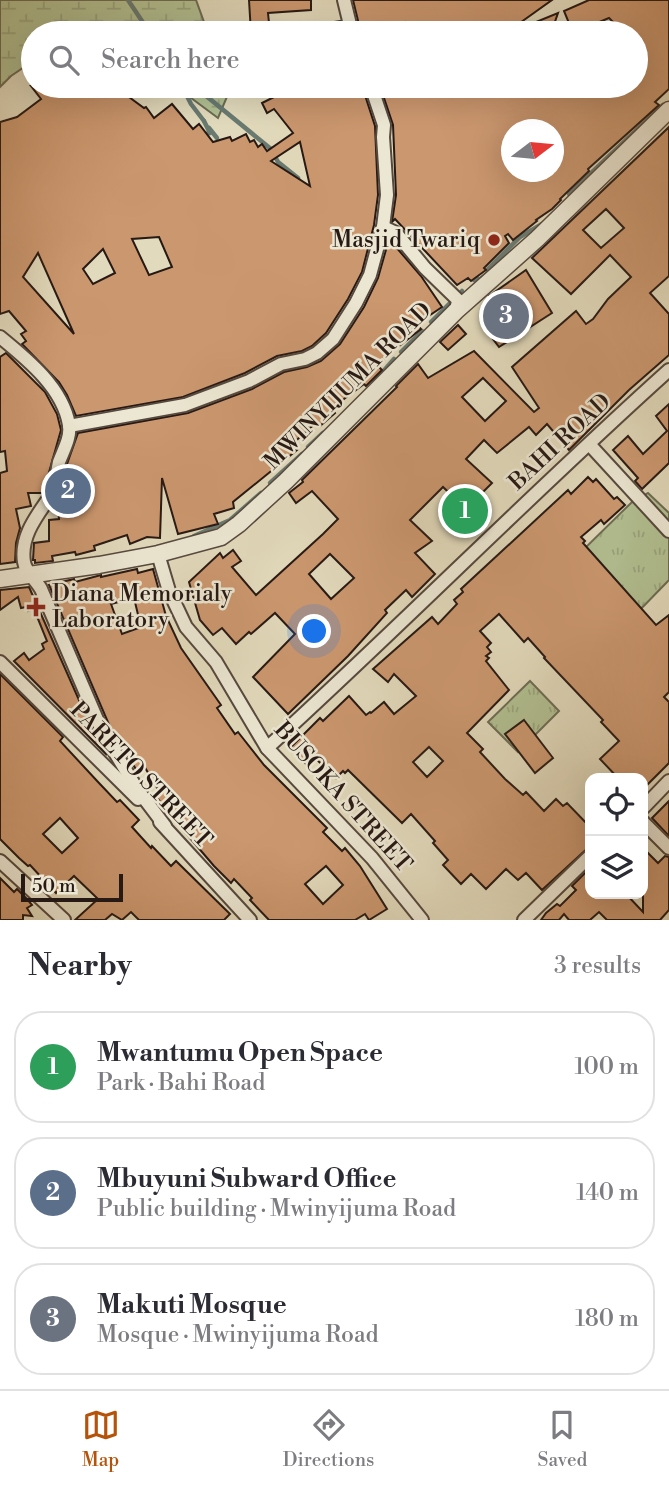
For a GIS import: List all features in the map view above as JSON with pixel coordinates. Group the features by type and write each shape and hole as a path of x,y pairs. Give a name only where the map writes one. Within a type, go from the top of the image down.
{"street":[{"path":"344,0 349,21"},
{"path":"69,426 173,409 236,386 281,364 297,362 317,353 339,331 373,266 383,227 387,195 384,125 375,98"},
{"name":"MWINYIJUMA ROAD","path":"0,579 158,554 221,537 286,481 456,311 537,239 669,110"},
{"path":"383,227 396,233 425,268 458,300 456,311"},
{"path":"0,337 36,367 49,383 69,426 55,488 31,523 23,559 26,569 31,573 65,642 102,731 137,789 165,826"},
{"name":"BAHI ROAD","path":"267,748 669,370"},
{"path":"589,444 669,531"},
{"name":"BUSOKA STREET","path":"158,554 169,591 186,627 216,663 267,748 372,858 422,920"},
{"name":"PARETO STREET","path":"0,662 165,826 250,920"},
{"path":"648,803 669,781"},
{"path":"648,826 669,848"},
{"path":"0,861 57,917"},
{"path":"524,920 585,861"}],"green space":[{"path":"0,0 196,0 204,21 21,21 21,69 0,87"},
{"path":"191,98 226,98 218,118"},
{"path":"648,493 669,513 669,580 635,615 582,551 632,502"},
{"path":"530,681 559,711 518,752 488,722"}],"building":[{"path":"249,0 311,0 311,10 268,13 269,21 250,21"},
{"path":"353,0 552,0 523,21 358,21"},
{"path":"589,0 669,0 669,89 655,102 659,105 588,169 552,209 513,240 508,234 505,236 509,243 484,268 486,270 471,281 468,278 457,285 395,219 392,222 396,195 393,125 384,98 648,98 648,21 612,21 609,18 602,21 568,21 564,11"},
{"path":"558,13 555,21 538,21"},
{"path":"40,98 130,98 146,107 154,118 172,104 193,129 199,124 213,142 230,137 232,141 246,134 250,142 254,140 258,147 262,144 267,151 293,133 274,109 267,113 262,103 272,98 366,98 375,126 378,195 374,225 362,272 326,333 312,346 277,356 245,373 183,397 76,416 59,382 22,344 26,341 21,334 26,331 9,311 0,314 0,122 17,117","holes":["300,142 310,186 271,161","159,237 172,267 149,275 132,239","103,249 115,273 93,284 83,269","38,253 74,334 23,277"]},
{"path":"669,127 669,276 650,293 669,314 669,355 629,390 569,450 547,424 536,435 529,427 497,453 484,440 466,459 492,483 473,502 475,504 468,511 443,487 410,520 432,541 415,553 435,574 412,597 406,590 385,610 387,613 348,656 288,714 253,677 295,634 275,613 236,644 222,628 213,635 200,620 189,582 220,553 223,558 233,550 241,561 232,567 256,595 323,534 338,519 312,491 296,503 289,493 303,482 302,480 418,364 428,378 474,351 534,412 539,408 512,367 576,311 586,324 593,319 608,299 631,277 610,255 571,294 532,258","holes":["606,209 624,228 601,248 583,230","483,378 506,401 485,421 462,397","330,554 354,578 331,599 309,574"]},
{"path":"389,239 421,276 442,307 417,324 421,329 378,366 382,370 366,386 364,384 340,402 333,410 335,413 320,426 317,422 291,445 297,450 233,502 234,508 214,514 218,524 178,534 162,478 160,538 147,537 130,544 127,535 94,546 95,550 76,555 75,552 52,556 53,561 35,563 34,543 49,541 49,520 59,519 57,501 78,433 188,413 252,389 284,372 321,361 340,344 364,307 378,278"},
{"path":"526,270 552,313 499,347 493,339 499,336 496,332 507,325 489,296"},
{"path":"458,325 466,334 448,350 440,342"},
{"path":"6,353 45,392 57,414 61,430 44,490 42,493 28,493 31,506 16,509 20,528 15,562 0,564 0,473 7,471 5,451 0,452 0,357"},
{"path":"669,404 669,463 642,489 635,481 638,478 613,450 628,436 643,454 667,431 656,416"},
{"path":"588,477 593,482 596,479 614,499 617,497 625,505 604,524 601,520 581,537 585,541 583,543 656,625 669,615 669,692 664,697 669,702 669,763 648,784 648,773 613,773 600,759 619,741 528,638 524,642 499,614 480,631 491,643 487,647 491,652 486,656 489,658 486,661 509,690 467,733 483,749 480,752 505,779 523,795 526,792 544,811 556,799 563,806 567,803 585,822 585,851 542,890 526,873 518,880 506,869 486,889 471,874 461,884 443,865 448,860 433,843 435,841 411,814 402,823 348,770 336,778 315,758 307,765 291,747 320,718 323,721 349,696 366,715 384,702 394,714 416,696 394,674 388,682 373,669 432,617 438,624 457,604 454,600 463,592 461,589 568,490 571,494","holes":["429,747 443,761 427,777 413,762"]},
{"path":"137,569 138,573 153,569 166,616 181,648 221,705 217,708 235,734 238,732 264,765 327,828 323,832 342,851 345,848 360,866 387,909 369,920 365,914 355,920 269,920 234,879 231,883 214,866 155,795 159,791 144,766 137,771 110,727 49,585 74,579 75,582","holes":["134,598 141,627 122,634 111,604","326,866 343,885 323,904 305,884"]},
{"path":"29,587 94,734 107,755 14,661 24,653 29,660 44,649 42,644 47,641 34,609 28,611 26,607 21,608 18,597 0,610 0,590"},
{"path":"0,674 63,737 60,741 117,802 120,800 139,820 132,827 151,848 152,846 171,866 176,861 230,914 224,920 139,920 131,912 122,920 112,914 105,920 75,920 98,899 74,876 56,893 30,865 0,839","holes":["60,818 78,838 62,853 43,834"]},
{"path":"524,720 553,758 535,773 505,734"},
{"path":"669,801 669,836 652,818"},
{"path":"648,853 658,863 665,856 669,857 669,910 660,920 607,920 599,912 590,920 569,920 564,914 559,920 541,920 576,890 572,886 585,873 585,899 631,899 643,912 643,899 648,899"},
{"path":"0,878 14,892 17,889 27,899 32,905 27,908 32,916 23,915 23,920 0,920"}],"waterway":[{"path":"128,0 142,21"},
{"path":"188,98 204,121"},
{"path":"209,98 271,149 278,162 298,178"},
{"path":"569,194 663,105"},
{"path":"202,135 210,133 204,121"},
{"path":"209,128 217,138"},
{"path":"474,280 476,277 479,280 488,273 488,269 520,237 542,224"},
{"path":"431,322 462,291"},
{"path":"401,352 422,331"},
{"path":"374,382 394,359"},
{"path":"308,447 323,433"},
{"path":"270,483 302,454"},
{"path":"194,536 230,520 261,493"}],"place":[{"name":"Masjid Twariq","path":"494,240"},
{"name":"Makuti Mosque","path":"506,316"},
{"name":"Mbuyuni Subward Office","path":"68,491"},
{"name":"Mwantumu Open Space","path":"465,511"},
{"name":"Diana Memorialy Laboratory","path":"36,607"}]}
